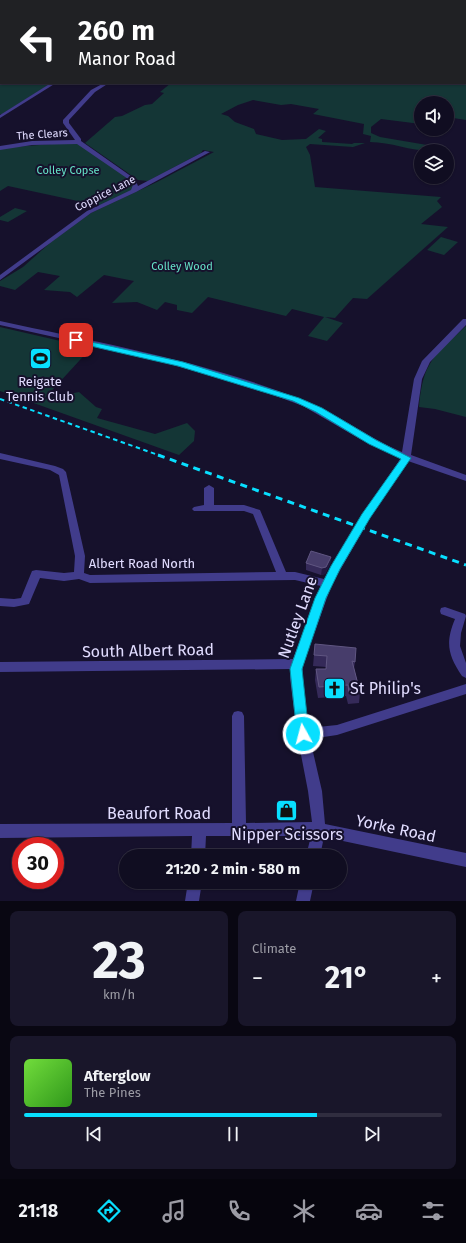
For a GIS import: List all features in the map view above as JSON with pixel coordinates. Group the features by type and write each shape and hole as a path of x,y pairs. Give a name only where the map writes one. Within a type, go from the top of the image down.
{"street":[{"path":"0,117 52,84"},
{"path":"78,142 78,139 66,123 66,120 93,91 105,84"},
{"name":"The Clears","path":"0,148 32,143 78,142 133,180 136,185 134,191"},
{"name":"Coppice Lane","path":"0,278 88,212 134,191 207,152"},
{"path":"406,458 418,379 422,369 426,361 466,320"},
{"path":"0,323 180,364 278,393 314,407 355,433 406,458 466,478"},
{"name":"Albert Road North","path":"0,456 60,470 63,474 80,556 79,575 90,579 282,575 302,576 327,584"},
{"name":"Nutley Lane","path":"315,849 318,834 315,792 303,734 296,678 297,664 327,584 366,516 406,458"},
{"path":"209,488 209,508"},
{"path":"197,509 244,508 257,512 282,575"},
{"path":"0,602 14,603 25,601 36,574 64,577 79,575"},
{"path":"445,611 464,618 454,634 453,643 458,662 466,673"},
{"name":"South Albert Road","path":"0,667 297,664"},
{"path":"303,734 337,730 466,689"},
{"path":"238,716 239,830"},
{"path":"198,849 199,830"},
{"name":"Beaufort Road","path":"0,831 239,830 318,834"},
{"name":"Yorke Road","path":"318,834 466,860"},
{"path":"192,901 194,889"},
{"path":"303,901 306,889"}],"green space":[{"path":"0,84 50,84 2,114 0,114"},
{"name":"Colley Wood","path":"170,84 466,84 466,120 454,118 454,96 414,96 414,123 381,119 371,127 371,133 380,137 420,144 414,144 414,150 385,143 370,142 371,136 363,134 364,124 313,114 319,109 253,100 238,105 221,114 228,116 235,122 254,129 256,134 282,140 306,139 319,129 326,131 318,138 322,139 322,142 352,144 365,143 353,147 310,144 306,147 310,155 315,187 441,197 437,201 442,207 421,224 448,227 367,299 353,298 335,318 325,317 343,323 327,341 308,336 324,317 292,309 286,316 208,297 192,313 177,310 177,305 165,302 157,310 137,302 112,303 134,281 104,275 77,297 70,292 44,290 60,276 38,272 15,290 0,286 0,281 23,267 51,242 91,213 157,182 214,152 203,150 201,153 148,181 138,180 85,143 115,117 122,116 145,105 152,104 164,93 160,92"},
{"name":"Colley Copse","path":"78,142 133,180 134,191 101,206 8,186 0,191 0,148"},
{"path":"15,208 27,211 8,222 0,220 0,217"},
{"path":"441,237 458,242 444,255 427,250"},
{"path":"466,326 466,417 435,409 419,407 424,379 432,360"},
{"path":"0,327 91,348 44,399 79,392 96,407 102,409 97,418 155,434 187,423 195,431 194,441 179,455 0,391"}],"building":[{"path":"311,551 331,557 326,567 322,568 306,563"},
{"path":"315,644 356,648 355,662 352,661 360,692 349,693 348,685 319,687 316,669 326,669 327,656 314,655"}],"railway":[{"path":"0,399 161,456"},
{"path":"158,455 466,565"}],"place":[{"name":"Reigate Tennis Club","path":"40,359"},
{"name":"St Philip's","path":"335,688"},
{"name":"Nipper Scissors","path":"287,810"}],"route":[{"path":"76,340 180,364 296,400 319,410 355,433 406,458 366,516 335,569 321,598 296,669 303,734"}]}
